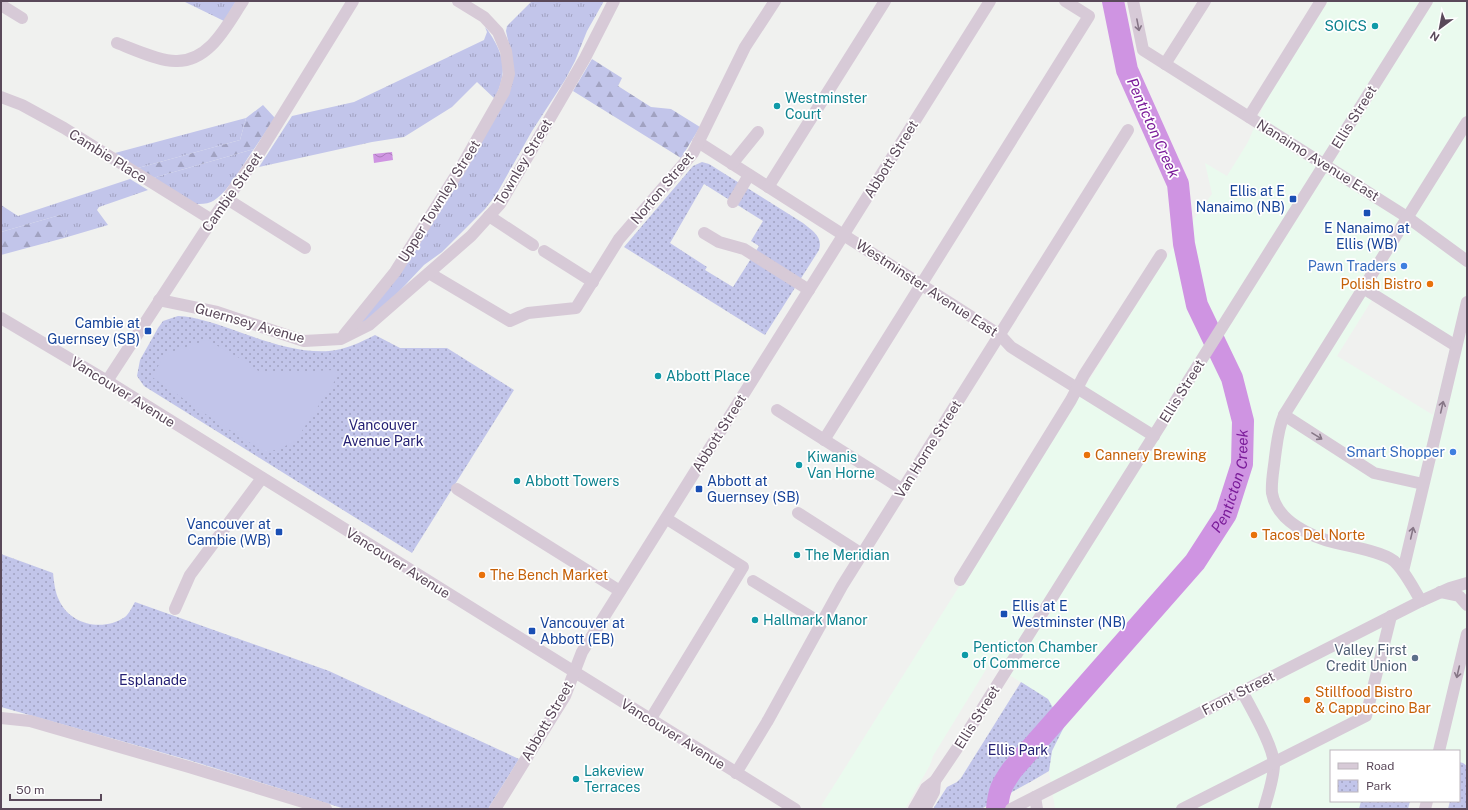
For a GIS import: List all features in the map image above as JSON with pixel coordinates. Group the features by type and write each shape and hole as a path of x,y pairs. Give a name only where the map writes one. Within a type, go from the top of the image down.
{"street":[{"path":"118,43 176,62 188,60 199,56 215,42 243,1"},
{"name":"Cambie Street","path":"107,381 212,220 258,155 353,1"},
{"name":"Upper Townley Street","path":"341,339 395,272 463,163 504,92 509,74 506,51 498,32 484,17 458,1"},
{"name":"Townley Street","path":"341,339 369,325 470,236 500,204 585,58 614,1"},
{"name":"Norton Street","path":"429,273 510,321 528,313 576,308 619,239 693,153 745,47 775,1"},
{"path":"768,187 885,1"},
{"name":"Abbott Street","path":"495,809 565,696 582,652 990,1"},
{"path":"824,440 1089,16 1065,1"},
{"name":"Nanaimo Avenue East","path":"1133,1 1143,50 1407,217 1467,261"},
{"path":"1165,64 1205,1"},
{"path":"1249,117 1322,1"},
{"name":"Ellis Street","path":"914,809 926,788 935,781 964,738 1427,1"},
{"path":"1,5 22,18"},
{"name":"Cambie Place","path":"1,97 22,105 64,128 212,220"},
{"path":"1421,601 1402,571 1393,560 1382,555 1311,535 1294,525 1282,513 1275,501 1272,494 1272,483 1278,438 1284,415 1467,122"},
{"name":"Van Horne Street","path":"736,773 767,722 842,586 1128,130"},
{"path":"732,164 758,132"},
{"name":"Westminster Avenue East","path":"698,142 1000,335 1011,347 1154,436"},
{"path":"733,202 749,175"},
{"path":"227,199 305,248"},
{"path":"489,216 533,245"},
{"path":"704,233 719,242 744,249 809,290"},
{"path":"544,251 592,282"},
{"path":"960,580 1160,254"},
{"path":"1363,288 1456,346"},
{"name":"Guernsey Avenue","path":"159,300 217,312 304,341 341,339"},
{"path":"1402,571 1467,302"},
{"name":"Vancouver Avenue","path":"1,318 107,381 795,809"},
{"path":"778,410 902,489"},
{"path":"1284,415 1374,472 1423,484"},
{"path":"175,609 190,575 262,478"},
{"path":"457,489 620,591"},
{"path":"798,514 862,554"},
{"path":"650,720 743,567 666,519"},
{"path":"753,581 821,623"},
{"name":"Front Street","path":"1012,809 1421,601 1440,592 1467,583"},
{"path":"1440,592 1459,596 1467,605"},
{"path":"1182,809 1366,716 1391,616"},
{"path":"1439,750 1467,634"},
{"path":"1242,691 1271,751 1274,763 1264,809"},
{"path":"1,718 36,723 189,767 326,809"},
{"name":"Ellis Street","path":"925,809 934,792 935,781"},
{"path":"1035,797 1037,809"}],"shaded area":[{"path":"1327,1 1467,1 1467,766 1460,762 1460,750 1330,750 1330,802 1410,802 1408,809 1055,809 1049,771 1052,751 1064,726 1048,699 990,663 933,756 930,765 905,809 828,809 821,806 1169,253 1212,194 1205,163 1227,176 1248,142 1265,102","holes":["1372,300 1450,348 1433,415 1337,356"]}],"green space":[{"path":"183,1 236,1 224,21"},
{"path":"532,1 604,1 587,31 575,61 565,80 532,131 496,195 485,209 442,252 424,265 374,318 363,325 361,320 468,164 512,59 506,31 507,26"},
{"path":"485,27 499,50 503,64 502,77 495,99 477,82 452,107 404,137 372,142 259,167 292,116 354,102 484,40 487,32"},
{"path":"592,59 622,78 618,86 651,107 671,109 700,127 681,158 573,91"},
{"path":"263,105 275,118 254,149 153,178 138,168 240,140 246,118"},
{"path":"246,118 240,140 138,168 115,153"},
{"path":"254,149 229,186 223,193 209,203 195,204 153,178"},
{"path":"702,162 709,164 803,223 814,232 820,241 819,250 765,335 624,247 693,166","holes":["704,184 763,221 751,241 759,246 733,287 705,270 707,267 670,243"]},
{"path":"130,179 148,190 99,207 97,210 108,225 64,238 67,230 60,215 1,232 1,205 18,216"},
{"path":"60,215 67,221 67,230 64,238 1,255 1,232"},
{"name":"Vancouver Avenue Park","path":"178,316 205,321 279,345 304,350 329,351 341,349 359,343 375,335 400,348 447,348 514,390 412,553 144,386 137,376 140,360 163,321"},
{"path":"207,340 259,371 300,372 333,370 338,376 296,440 280,449 265,452 220,424 152,377 165,354"},
{"name":"Esplanade","path":"1,554 53,573 59,600 64,609 79,620 88,624 97,625 116,622 126,616 135,602 329,671 519,759 488,809 345,809 192,761 1,707"},
{"name":"Ellis Park","path":"1021,682 1048,699 1064,727 1052,751 1049,771 981,809 933,809 947,787 957,782 961,778"},
{"path":"1460,762 1463,763 1467,766 1467,809 1448,809 1450,802 1460,802"},
{"path":"1361,802 1410,802 1408,809 1359,809"}],"water":[{"path":"392,152 393,160 374,163 373,154"}],"waterway":[{"name":"Penticton Creek","path":"997,809 1001,788 1012,770 1195,562 1226,514 1242,464 1243,421 1232,378 1197,305 1184,244 1178,184 1127,70 1113,1"}],"place":[{"name":"SOICS","path":"1375,26"},
{"name":"Westminster Court","path":"777,106"},
{"name":"Ellis at E Nanaimo (NB)","path":"1293,199"},
{"name":"E Nanaimo at Ellis (WB)","path":"1367,213"},
{"name":"Pawn Traders","path":"1404,266"},
{"name":"Polish Bistro","path":"1430,284"},
{"name":"Cambie at Guernsey (SB)","path":"148,331"},
{"name":"Abbott Place","path":"658,376"},
{"name":"Smart Shopper","path":"1453,452"},
{"name":"Cannery Brewing","path":"1087,455"},
{"name":"Kiwanis Van Horne","path":"799,465"},
{"name":"Abbott Towers","path":"517,481"},
{"name":"Abbott at Guernsey (SB)","path":"699,489"},
{"name":"Vancouver at Cambie (WB)","path":"279,532"},
{"name":"Tacos Del Norte","path":"1254,535"},
{"name":"The Meridian","path":"797,555"},
{"name":"The Bench Market","path":"482,575"},
{"name":"Ellis at E Westminster (NB)","path":"1004,614"},
{"name":"Hallmark Manor","path":"755,620"},
{"name":"Vancouver at Abbott (EB)","path":"532,631"},
{"name":"Penticton Chamber of Commerce","path":"965,655"},
{"name":"Valley First Credit Union","path":"1415,658"},
{"name":"Stillfood Bistro & Cappuccino Bar","path":"1307,700"},
{"name":"Lakeview Terraces","path":"576,779"}]}
